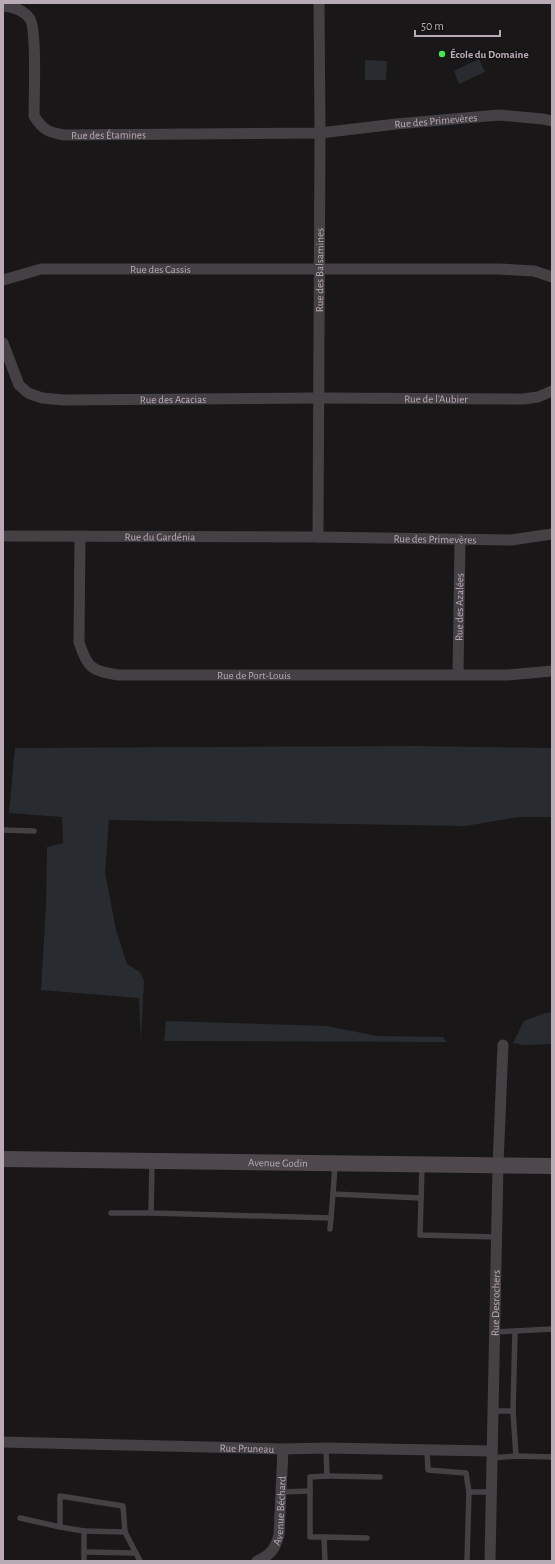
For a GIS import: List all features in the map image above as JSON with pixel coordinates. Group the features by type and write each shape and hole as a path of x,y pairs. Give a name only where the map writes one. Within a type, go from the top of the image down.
{"street":[{"name":"Rue des Balsamines","path":"318,537 320,134 319,3"},
{"name":"Rue des Étamines","path":"3,6 12,7 23,12 31,20 34,36 34,116 41,127 52,133 64,135 320,134"},
{"name":"Rue des Primevères","path":"320,134 396,124 499,115 552,121"},
{"name":"Rue des Cassis","path":"3,280 42,269 319,269"},
{"path":"319,269 498,269 534,271 552,277"},
{"name":"Rue des Acacias","path":"3,343 19,386 28,393 42,398 63,400 318,398"},
{"name":"Rue de l'Aubier","path":"318,398 523,399 538,397 552,391"},
{"name":"Rue des Primevères","path":"318,537 511,540 552,534"},
{"name":"Rue du Gardénia","path":"3,536 318,537"},
{"name":"Rue de Port-Louis","path":"80,536 79,642 84,659 93,669 104,673 118,675 507,675 552,671"},
{"name":"Rue des Azalées","path":"458,674 460,540"},
{"name":"Rue Desrochers","path":"490,1561 490,1492 496,1237 503,1045"},
{"name":"Avenue Godin","path":"3,1159 552,1166"},
{"name":"Rue Pruneau","path":"3,1442 283,1449 326,1448 427,1450 491,1455"},
{"name":"Avenue Béchard","path":"257,1561 266,1557 276,1547 279,1535 283,1449"}],"lane":[{"path":"3,830 34,830"},
{"path":"151,1213 152,1161"},
{"path":"330,1229 335,1163"},
{"path":"422,1164 420,1235 496,1237"},
{"path":"333,1194 421,1198"},
{"path":"111,1212 331,1218"},
{"path":"494,1332 552,1329"},
{"path":"515,1331 513,1411 516,1456"},
{"path":"492,1411 513,1411"},
{"path":"326,1448 327,1476"},
{"path":"427,1450 428,1470 466,1473 469,1492 467,1561"},
{"path":"491,1455 552,1457"},
{"path":"367,1538 310,1537 310,1477 380,1477"},
{"path":"280,1492 310,1491"},
{"path":"469,1492 490,1492"},
{"path":"60,1527 60,1496 123,1506 125,1532 140,1561"},
{"path":"20,1518 84,1531 125,1532"},
{"path":"84,1531 84,1561"},
{"path":"324,1537 325,1561"},
{"path":"84,1552 136,1553"}],"shaded area":[{"path":"479,59 485,72 459,84 454,71"},
{"path":"365,60 387,61 386,80 365,80"},
{"path":"417,746 552,748 552,817 519,817 465,826 109,820 105,872 116,930 127,964 140,972 144,981 141,1040 139,998 41,990 46,907 47,847 63,843 62,817 9,813 15,748"},
{"path":"552,1012 552,1044 524,1045 513,1043 524,1021"},
{"path":"166,1021 327,1026 377,1036 443,1037 447,1042 164,1041"}],"place":[{"name":"École du Domaine","path":"442,54"}]}
